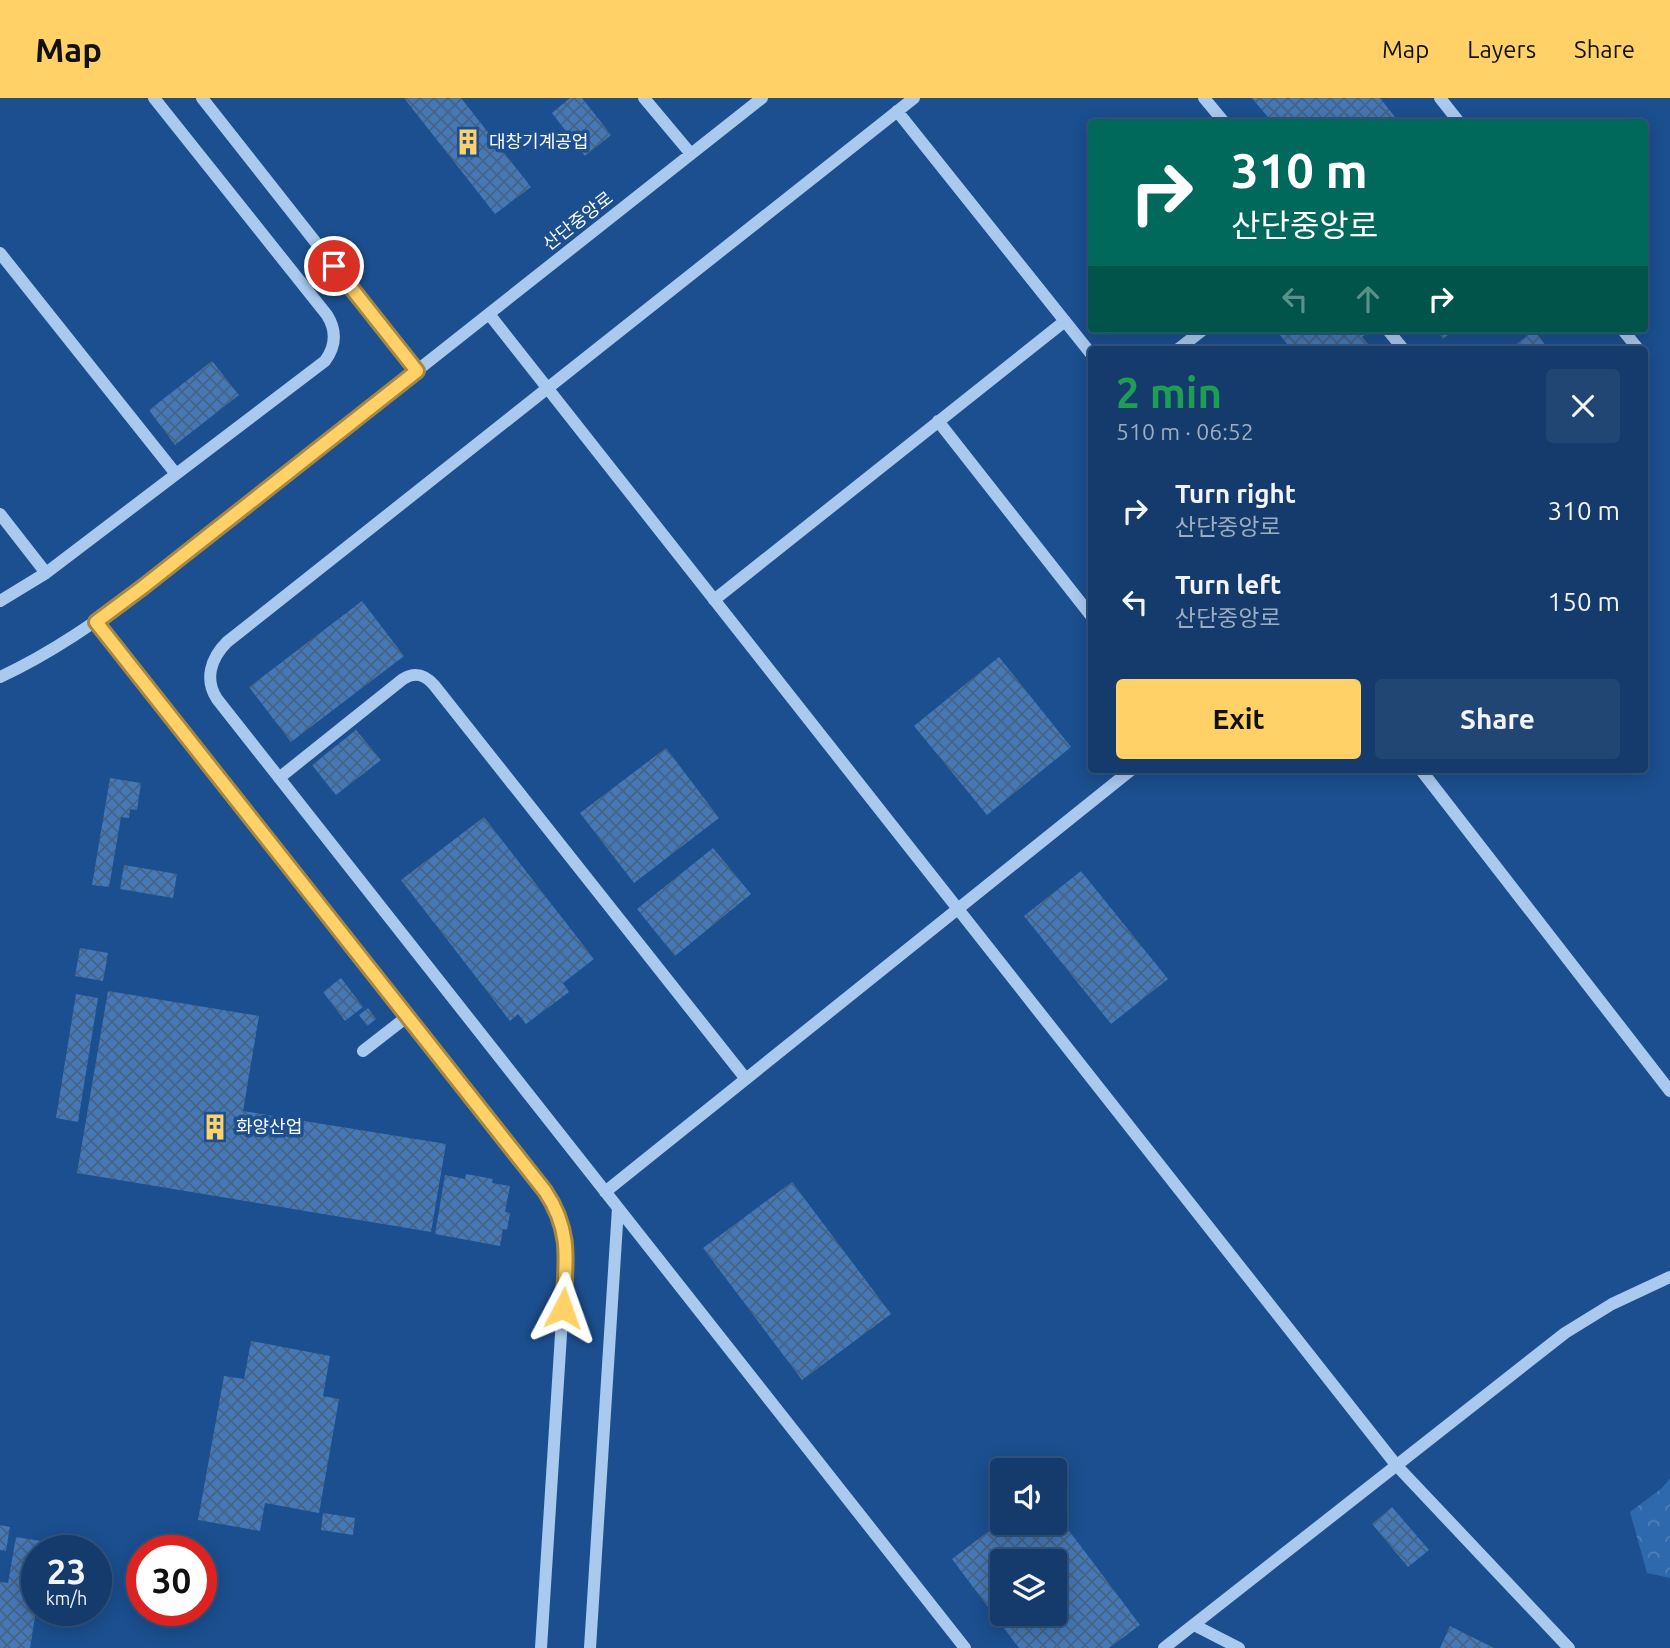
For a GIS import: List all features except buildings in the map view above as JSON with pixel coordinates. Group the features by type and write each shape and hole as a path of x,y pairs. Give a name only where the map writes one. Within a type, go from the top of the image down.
{"street":[{"path":"0,601 46,573 325,361 332,351 335,332 327,315 154,98"},
{"path":"202,98 417,371"},
{"path":"644,98 691,154"},
{"name":"산단중앙로","path":"0,677 42,656 96,622 154,579 762,98"},
{"path":"914,98 227,642 211,667 209,683 214,695 279,778 965,1648"},
{"path":"1204,98 1222,119"},
{"path":"1440,98 1457,119"},
{"path":"897,111 1088,350"},
{"path":"0,253 176,474"},
{"path":"489,314 1397,1466 1569,1648"},
{"path":"714,600 1065,321"},
{"path":"1182,346 1199,333"},
{"path":"938,421 1088,612"},
{"path":"0,514 46,573"},
{"path":"96,622 537,1179 558,1213 564,1233 566,1256 541,1648"},
{"path":"279,778 403,679 416,674 424,676 443,696 746,1079"},
{"path":"605,1192 1127,773"},
{"path":"1423,773 1670,1091"},
{"path":"363,1051 408,1016"},
{"path":"590,1648 618,1208"},
{"path":"1164,1648 1565,1333 1612,1304 1670,1278"},
{"path":"1194,1625 1239,1648"}],"green space":[{"path":"1670,1478 1670,1578 1647,1573 1630,1512 1662,1488"}],"place":[{"name":"대창기계공업","path":"468,142"},
{"name":"화양산업","path":"215,1127"}],"route":[{"path":"334,266 417,371 96,622 552,1201 565,1240 563,1308"}]}
